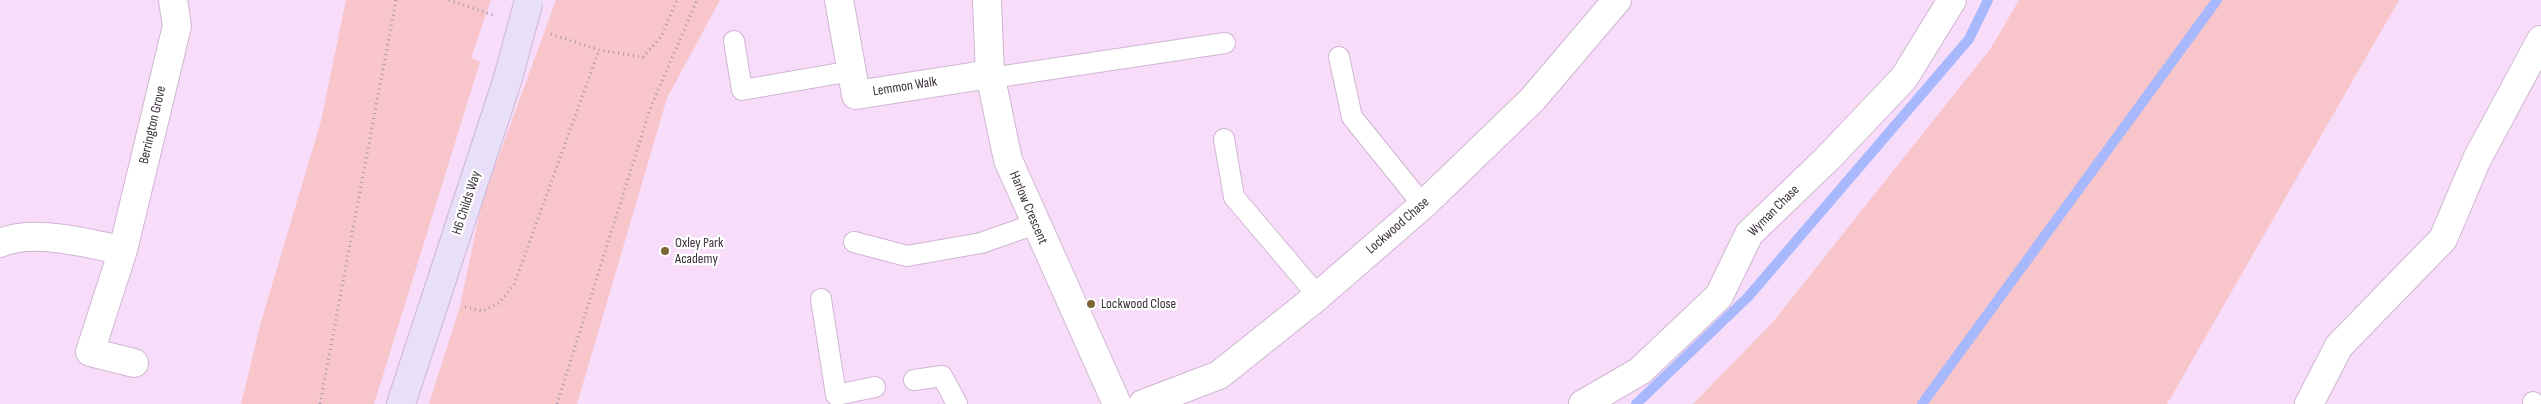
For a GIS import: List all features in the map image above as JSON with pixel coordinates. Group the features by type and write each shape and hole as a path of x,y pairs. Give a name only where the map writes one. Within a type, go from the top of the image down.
{"street":[{"name":"Berrington Grove","path":"134,363 90,352 123,250 176,26 173,0"},
{"name":"H6 Childs Way","path":"401,404 508,78 529,0"},
{"name":"Lemmon Walk","path":"839,0 856,95 991,76"},
{"name":"Harlow Crescent","path":"987,0 991,76 1008,160 1034,224 1116,404"},
{"name":"Lockwood Chase","path":"1142,404 1219,374 1318,296 1423,205 1532,100 1617,0"},
{"name":"Wyman Chase","path":"1583,404 1640,371 1720,296 1749,234 1828,158 1904,78 1952,0"},
{"path":"2309,404 2339,346 2443,239 2476,159 2541,40"},
{"path":"0,243 9,239 40,236 123,250"}],"lane":[{"path":"734,41 742,90 852,71"},
{"path":"991,76 1225,43"},
{"path":"1339,57 1352,117 1423,205"},
{"path":"1224,139 1234,197 1318,296"},
{"path":"854,242 907,256 981,243 1034,224"},
{"path":"821,298 836,394 874,387"},
{"path":"914,380 942,376 957,404"}],"path":[{"path":"320,404 396,0"},
{"path":"449,0 502,18"},
{"path":"546,32 599,50 644,57 661,37 677,0"},
{"path":"557,404 650,109 697,0"},
{"path":"460,306 483,311 499,303 514,285 599,50"}],"shaded area":[{"path":"346,0 491,0 471,58 480,62 374,404 241,404 261,322 321,121"},
{"path":"556,0 720,0 667,98 577,404 429,404 460,306 482,202"},
{"path":"2019,0 2399,0 2167,404 1693,404 1772,323 1991,48"}],"waterway":[{"path":"1636,404 1748,297 1969,39 1988,0"},
{"path":"1922,404 2217,0"}],"place":[{"name":"Oxley Park Academy","path":"665,251"},
{"name":"Lockwood Close","path":"1091,304"}]}
